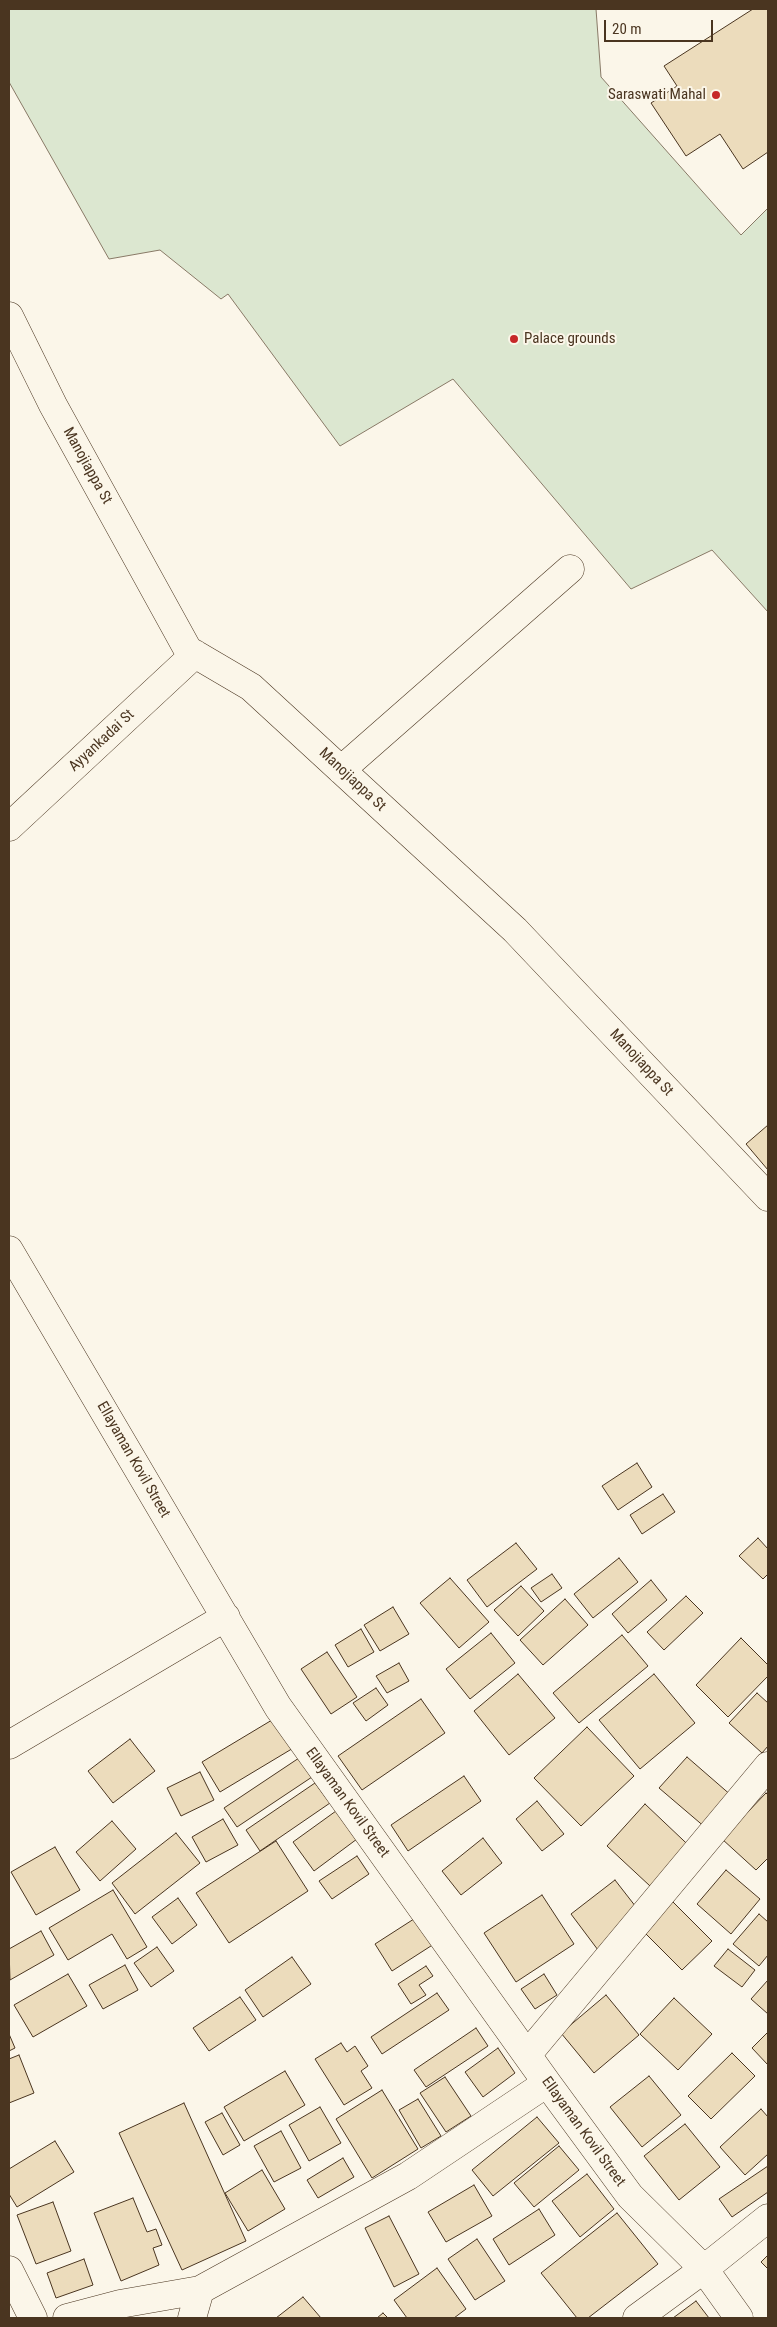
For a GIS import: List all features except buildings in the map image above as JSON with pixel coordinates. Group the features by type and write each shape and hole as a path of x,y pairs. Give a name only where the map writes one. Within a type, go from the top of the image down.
{"street":[{"name":"Manojiappa St","path":"9,317 53,405 188,650 252,687 515,930 768,1197"},
{"path":"341,770 570,569"},
{"name":"Ayyankadai St","path":"9,827 195,654"},
{"name":"Ellayaman Kovil Street","path":"9,1250 278,1707 630,2196 704,2269 739,2318"},
{"path":"9,1745 226,1617"},
{"path":"527,2055 768,1766"},
{"path":"67,2318 113,2305 200,2290 408,2176 547,2083"},
{"path":"637,2318 704,2269 768,2218"},
{"path":"9,2270 33,2318"},
{"path":"192,2318 200,2290"}],"green space":[{"name":"Palace grounds","path":"9,9 596,9 601,77 741,235 768,208 768,612 712,550 631,589 453,379 340,446 228,294 221,299 160,250 109,259 9,82"}],"place":[{"name":"Saraswati Mahal","path":"716,95"},
{"name":"Palace grounds","path":"514,339"}]}
